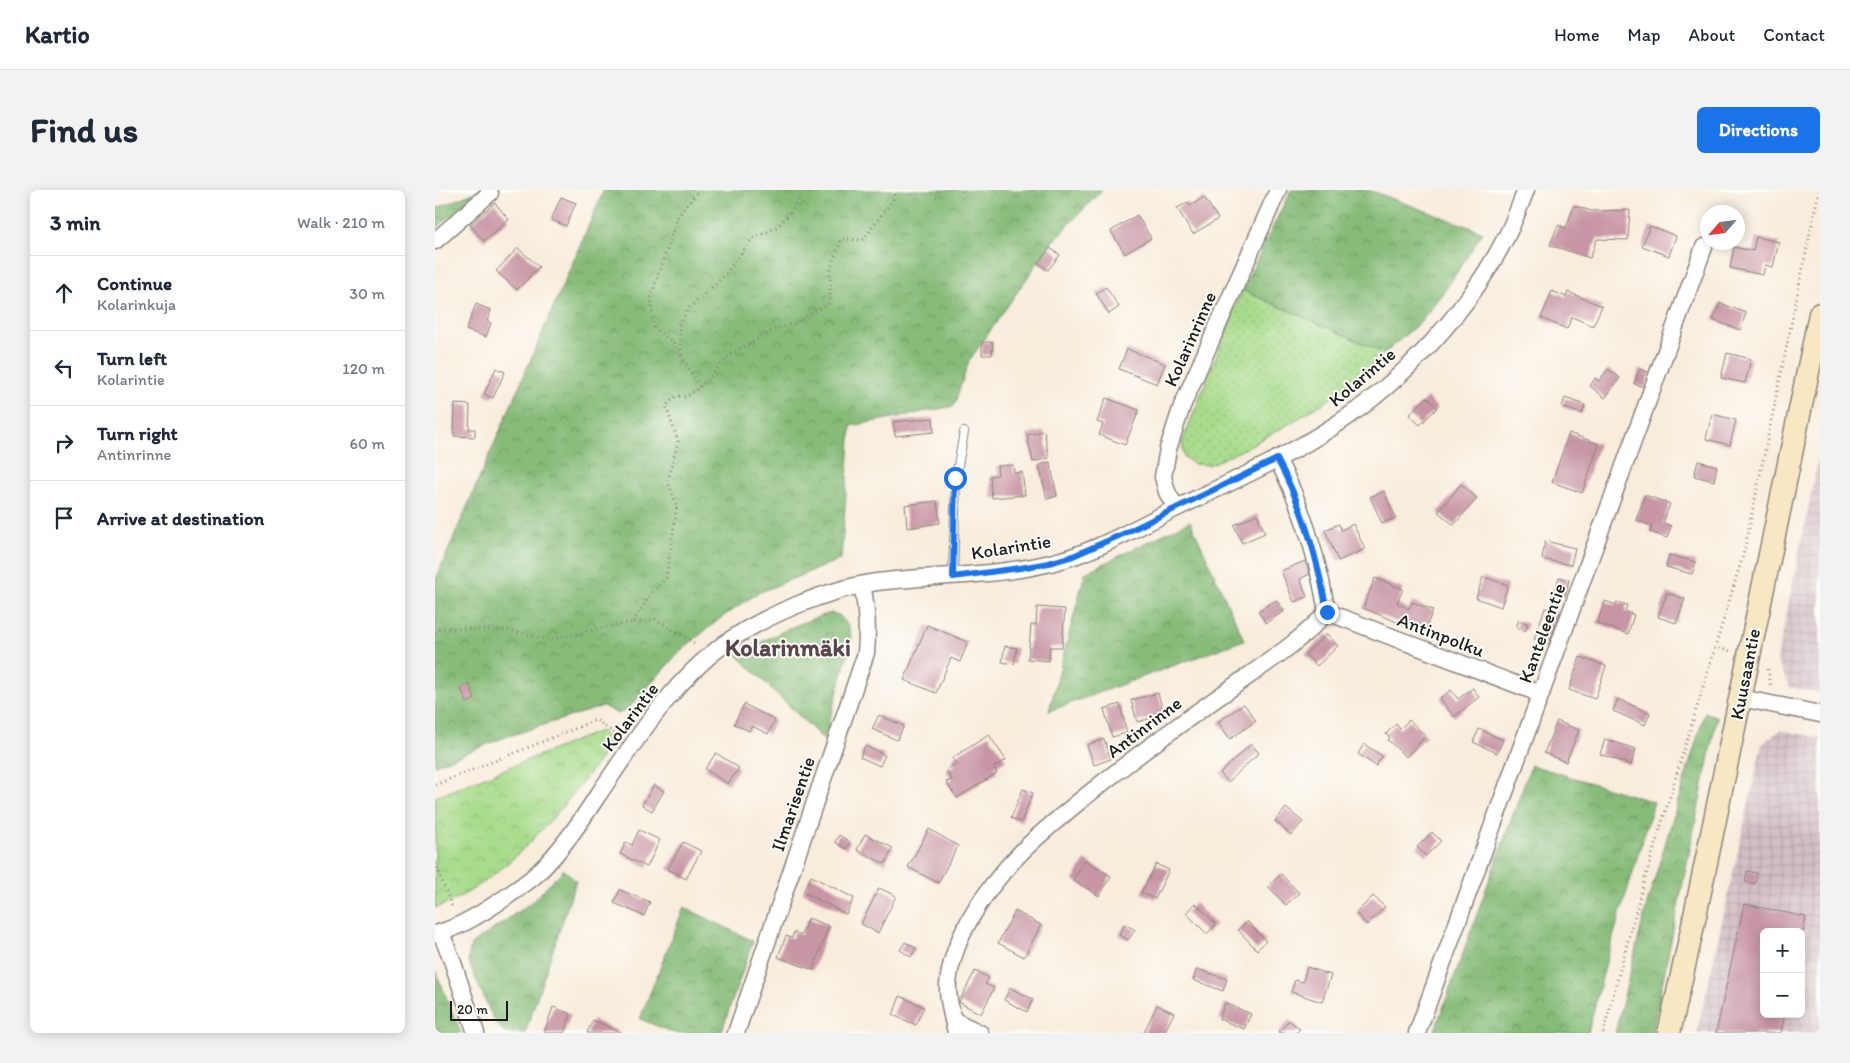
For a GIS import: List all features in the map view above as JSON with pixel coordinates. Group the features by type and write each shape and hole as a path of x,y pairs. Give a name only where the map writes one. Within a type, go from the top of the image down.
{"main road":[{"name":"Kuusaantie","path":"1669,1033 1693,930 1820,314"}],"street":[{"name":"Kolarinrinne","path":"1176,508 1167,492 1163,477 1168,449 1182,406 1278,190"},
{"name":"Kolarintie","path":"438,934 459,925 505,898 533,878 572,834 665,702 694,669 726,643 772,617 804,602 835,591 862,585 953,577 1020,568 1049,563 1073,556 1277,459 1338,424 1394,380 1459,310 1483,276 1505,239 1526,190"},
{"path":"435,241 490,193"},
{"name":"Kanteleentie","path":"1417,1033 1703,250"},
{"path":"1277,459 1289,480 1306,527 1327,612"},
{"name":"Ilmarisentie","path":"737,1033 866,652 868,631 867,606 862,585"},
{"name":"Antinpolku","path":"1327,612 1541,694"},
{"name":"Antinrinne","path":"955,1026 948,987 951,963 958,942 992,884 1015,856 1149,746 1285,650 1315,625 1327,612"},
{"path":"1741,698 1820,714"},
{"path":"438,934 453,963 476,1033"},
{"path":"955,1026 980,1033"}],"lane":[{"path":"953,577 955,478 964,432"}],"path":[{"path":"699,190 678,216 651,297 654,327 673,343 700,387"},
{"path":"682,357 679,326 688,309 723,277 752,239 777,227 792,211 803,190"},
{"path":"633,622 650,595 667,578 677,506 667,480 678,441 666,406 675,396 685,397 700,387 732,353 779,328 793,324 830,303 830,271 841,239 863,240 894,198 895,190"},
{"path":"1603,1033 1641,894 1714,648 1745,552 1819,190"},
{"path":"435,633 441,628 507,630 550,640 611,626 655,619 701,648"},
{"path":"1714,648 1733,652"},
{"path":"1768,668 1773,704"},
{"path":"435,785 596,720 622,738"},
{"path":"435,862 459,925"}],"shaded area":[{"path":"1820,450 1820,693 1789,687 1777,660"},
{"path":"1780,730 1820,738 1820,1033 1697,1033 1762,744"}],"green space":[{"path":"480,190 435,229 435,209"},
{"path":"604,190 1102,190 1053,241 969,361 954,406 851,426 841,559 758,593 722,617 681,650 628,709 618,714 603,706 506,737 435,765 435,581"},
{"path":"1291,190 1369,190 1483,232 1446,289 1419,323 1385,353 1242,290"},
{"path":"1242,290 1385,353 1355,380 1327,401 1280,429 1242,450 1209,465 1194,464 1184,457 1182,443"},
{"path":"1190,521 1244,640 1049,711 1085,573"},
{"path":"831,613 839,615 848,625 852,639 824,740 737,655 795,626"},
{"path":"1705,712 1717,717 1652,1033 1615,1033 1647,904"},
{"path":"600,731 612,742 576,790 534,838 487,880 461,896 435,908 435,797"},
{"path":"1531,765 1654,802 1608,954 1588,1033 1434,1033"},
{"path":"564,869 576,881 525,1033 505,1033 494,1020 468,961 471,945 533,901"},
{"path":"684,907 753,941 721,1033 674,1033 640,1019"},
{"path":"435,970 461,1033 435,1033"}],"building":[{"path":"561,197 576,203 566,226 551,220"},
{"path":"1204,197 1218,219 1193,234 1177,208 1188,202 1190,206"},
{"path":"495,203 509,220 484,241 470,225"},
{"path":"1574,206 1592,211 1630,210 1628,240 1597,239 1590,258 1550,245 1558,225 1566,228"},
{"path":"1137,215 1151,238 1125,254 1111,231"},
{"path":"1650,226 1676,236 1669,256 1642,246"},
{"path":"1756,237 1779,242 1773,267 1765,265 1763,275 1730,268 1733,250 1753,251"},
{"path":"518,248 539,267 517,290 496,271"},
{"path":"1050,248 1060,255 1048,270 1038,263"},
{"path":"1106,287 1119,307 1109,314 1096,293"},
{"path":"1552,291 1566,297 1568,292 1602,306 1593,326 1572,317 1567,329 1541,318"},
{"path":"1720,303 1746,313 1740,330 1713,320"},
{"path":"476,304 491,310 487,321 491,323 486,337 466,330"},
{"path":"982,342 993,342 992,355 982,355"},
{"path":"1127,349 1165,364 1157,384 1119,369"},
{"path":"1727,353 1751,359 1745,383 1721,378"},
{"path":"496,368 505,372 493,398 484,394"},
{"path":"1608,369 1620,378 1605,398 1590,386 1595,378 1599,381"},
{"path":"1640,369 1650,373 1645,387 1634,384"},
{"path":"1427,397 1437,408 1420,425 1409,415"},
{"path":"1106,398 1139,410 1125,445 1099,435 1103,424 1097,422"},
{"path":"1565,398 1585,405 1582,414 1562,407"},
{"path":"455,404 470,405 469,429 475,429 475,437 454,436"},
{"path":"1712,414 1736,420 1730,445 1706,439"},
{"path":"933,418 934,432 895,436 893,422"},
{"path":"1044,431 1049,458 1033,462 1027,435"},
{"path":"1569,433 1599,444 1582,493 1552,482"},
{"path":"1698,461 1717,466 1714,481 1694,476"},
{"path":"1050,462 1057,496 1047,499 1039,465"},
{"path":"1013,465 1014,473 1022,472 1025,495 992,498 990,476 998,475 997,466"},
{"path":"1461,484 1477,498 1454,525 1438,512"},
{"path":"1384,491 1396,518 1382,523 1370,497"},
{"path":"1645,495 1670,504 1663,523 1671,526 1667,538 1650,532 1652,526 1636,520"},
{"path":"937,501 940,523 907,528 905,505"},
{"path":"1257,514 1265,533 1242,543 1234,525"},
{"path":"1339,524 1341,530 1353,524 1365,549 1338,561 1325,530"},
{"path":"1545,541 1575,548 1571,565 1542,559"},
{"path":"1669,555 1696,562 1692,574 1666,567"},
{"path":"1305,561 1310,574 1300,579 1307,597 1294,602 1281,571"},
{"path":"1483,577 1508,585 1501,607 1476,598"},
{"path":"1559,577 1569,580 1565,596 1554,593"},
{"path":"1375,578 1403,589 1397,603 1409,609 1412,602 1433,610 1424,633 1363,608"},
{"path":"1667,593 1685,599 1676,623 1658,617"},
{"path":"1276,600 1284,611 1266,623 1258,611"},
{"path":"1605,601 1616,605 1617,602 1627,605 1625,611 1634,615 1628,634 1597,623"},
{"path":"1037,607 1065,609 1062,647 1050,647 1049,661 1028,659 1031,625 1036,625"},
{"path":"1545,608 1560,613 1549,644 1534,639"},
{"path":"1519,620 1528,624 1525,631 1516,628"},
{"path":"927,625 968,642 960,662 951,658 936,693 904,680"},
{"path":"1327,634 1338,646 1317,666 1305,654"},
{"path":"1005,646 1017,648 1014,664 1002,662"},
{"path":"1580,657 1606,666 1595,699 1569,690"},
{"path":"469,684 475,699 467,703 461,688"},
{"path":"1473,688 1479,697 1454,717 1440,698 1451,690 1458,699"},
{"path":"1158,693 1164,715 1137,722 1131,700"},
{"path":"1618,699 1650,713 1645,725 1613,711"},
{"path":"744,704 775,720 768,734 752,726 749,731 734,724"},
{"path":"1120,704 1127,733 1112,737 1104,709"},
{"path":"1244,704 1256,721 1230,739 1218,722"},
{"path":"879,715 904,726 897,740 872,729"},
{"path":"1409,720 1426,736 1406,757 1388,740 1390,738 1386,734 1396,724 1400,729"},
{"path":"1557,721 1579,730 1566,762 1544,753"},
{"path":"1479,729 1503,740 1497,753 1473,742"},
{"path":"989,735 1006,760 994,767 997,773 957,798 946,782 952,780 946,770 956,764 952,758"},
{"path":"1104,739 1111,759 1094,765 1087,745"},
{"path":"1605,739 1636,749 1631,765 1600,754"},
{"path":"1251,744 1259,753 1228,782 1220,773"},
{"path":"1364,744 1382,756 1376,766 1358,754"},
{"path":"865,746 885,755 880,766 860,757"},
{"path":"716,753 739,768 728,784 705,769"},
{"path":"654,785 664,791 652,811 642,805"},
{"path":"1023,789 1033,793 1021,822 1011,818"},
{"path":"1286,808 1303,822 1291,835 1275,821"},
{"path":"929,829 958,846 938,883 908,867"},
{"path":"639,830 660,840 647,867 620,854 626,842 632,845"},
{"path":"1432,832 1441,841 1426,856 1417,847"},
{"path":"865,834 893,848 885,864 857,850"},
{"path":"839,835 850,842 846,849 835,842"},
{"path":"683,842 701,851 686,879 668,869"},
{"path":"1085,860 1111,876 1099,896 1073,880"},
{"path":"1156,864 1169,870 1155,899 1141,893"},
{"path":"1747,871 1757,873 1755,884 1745,882"},
{"path":"1281,874 1299,893 1286,905 1268,886"},
{"path":"811,876 854,898 846,914 803,892"},
{"path":"879,888 896,896 878,933 861,924"},
{"path":"620,890 650,902 644,916 614,903"},
{"path":"1373,896 1385,907 1367,925 1356,913"},
{"path":"1195,903 1216,924 1207,934 1186,913"},
{"path":"1744,904 1806,917 1804,928 1760,928 1760,1018 1784,1018 1781,1033 1716,1033"},
{"path":"1015,911 1041,925 1024,957 998,943"},
{"path":"808,918 829,926 813,970 778,957 786,936 792,938 794,932 801,935"},
{"path":"1247,921 1266,941 1257,950 1238,930"},
{"path":"1125,924 1135,930 1128,940 1119,935"},
{"path":"905,942 916,948 911,957 900,950"},
{"path":"1307,967 1331,975 1322,1002 1291,992 1295,980 1303,982"},
{"path":"1197,969 1227,979 1223,991 1193,980"},
{"path":"975,971 989,978 985,984 994,988 981,1014 959,1002"},
{"path":"1010,988 1033,999 1027,1012 1004,1000"},
{"path":"900,996 924,1007 916,1025 893,1015"},
{"path":"1225,1003 1251,1014 1244,1029 1219,1019"},
{"path":"1157,1005 1174,1013 1164,1033 1145,1033 1144,1032"},
{"path":"553,1007 571,1014 564,1033 544,1033"},
{"path":"593,1020 622,1033 587,1033"},
{"path":"1289,1020 1300,1029 1296,1033 1278,1033"}],"district":[{"name":"Kolarinmäki","path":"788,647"}],"route":[{"path":"955,478 953,577 1049,563 1073,556 1123,534 1277,459 1289,480 1306,527 1327,612"}]}
